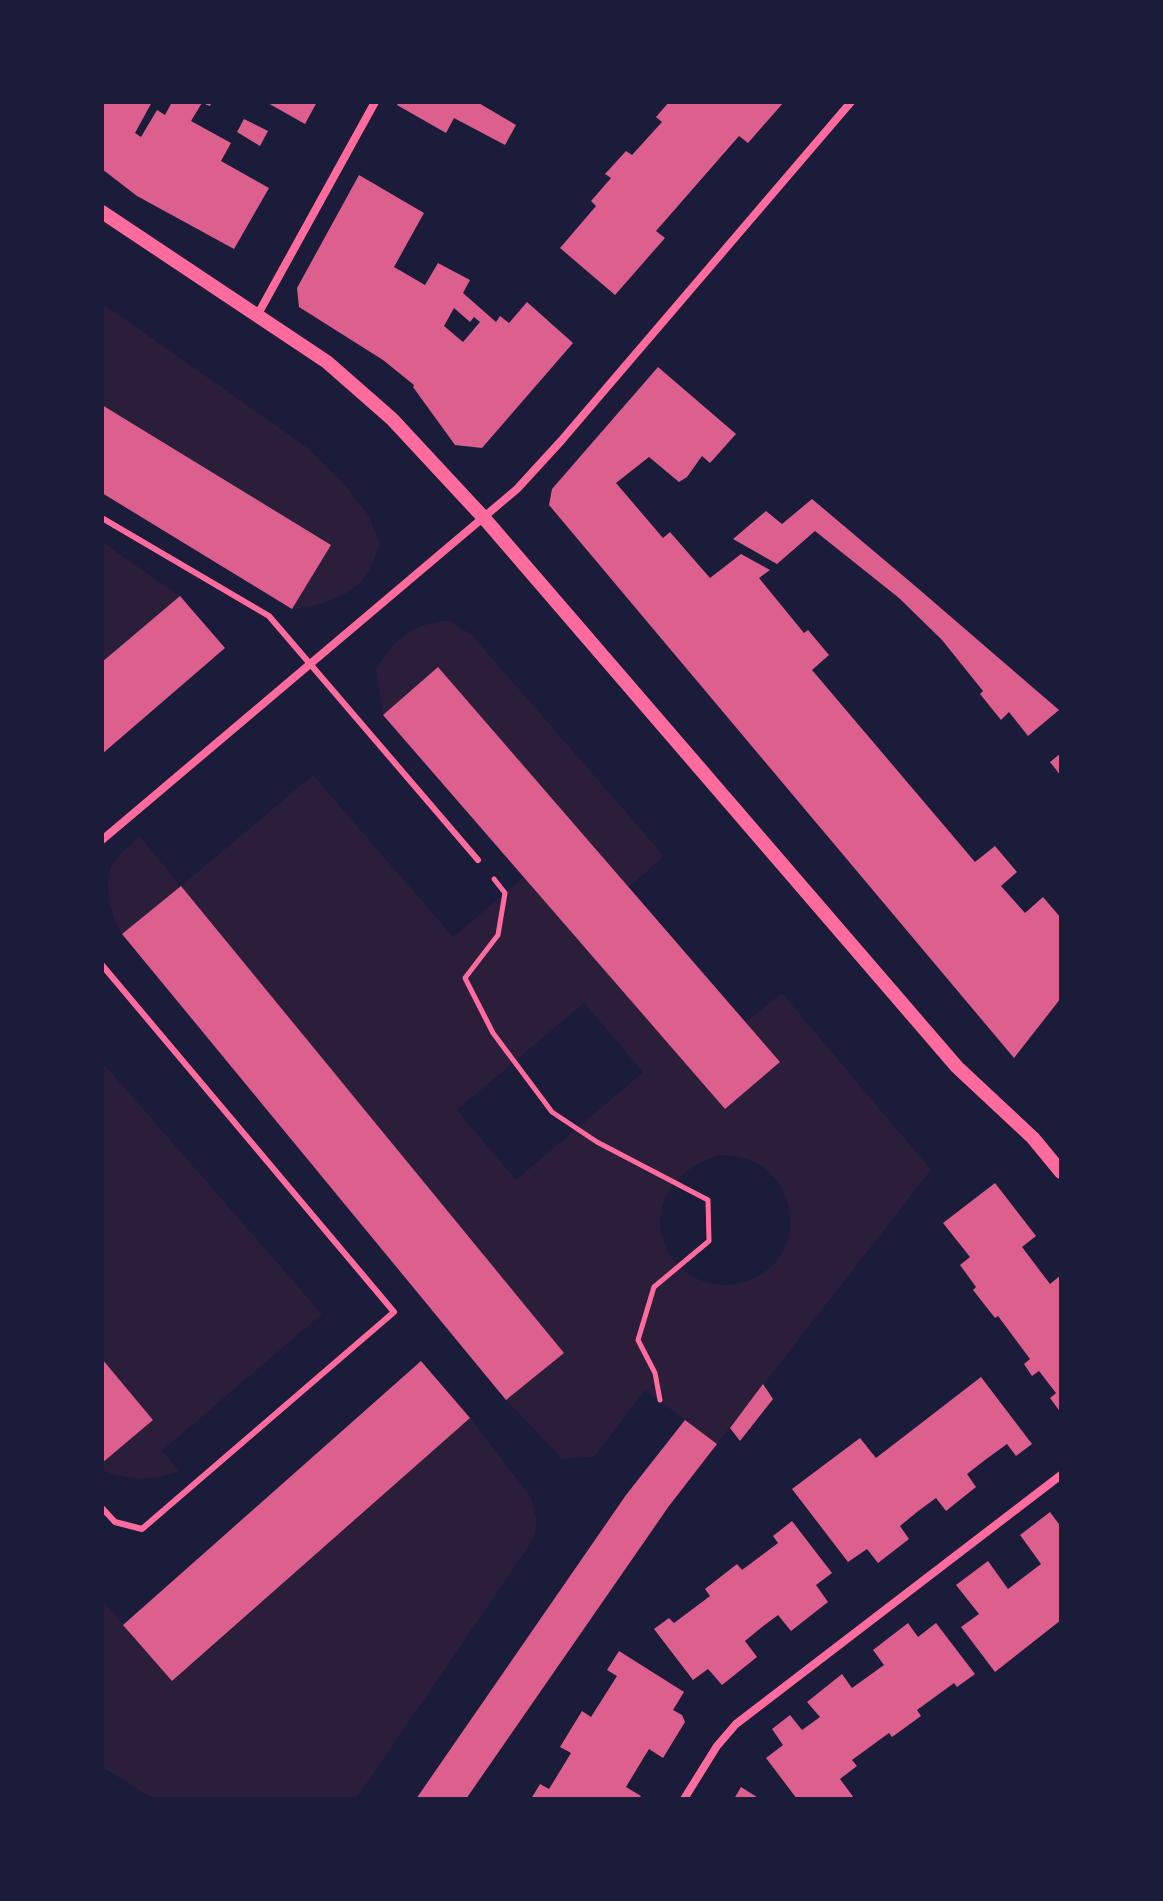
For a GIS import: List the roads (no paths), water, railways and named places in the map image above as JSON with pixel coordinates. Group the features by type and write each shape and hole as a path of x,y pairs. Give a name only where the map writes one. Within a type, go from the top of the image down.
{"street":[{"path":"258,314 375,102"},
{"path":"102,840 484,518 539,467 851,102"},
{"path":"102,212 258,314 327,362 367,395 484,518 957,1067 1033,1138 1061,1172"},
{"path":"684,1799 717,1746 736,1724 1061,1475"}],"lane":[{"path":"102,518 269,616 478,860"},
{"path":"102,965 394,1312 142,1529 115,1522 102,1508"}]}
